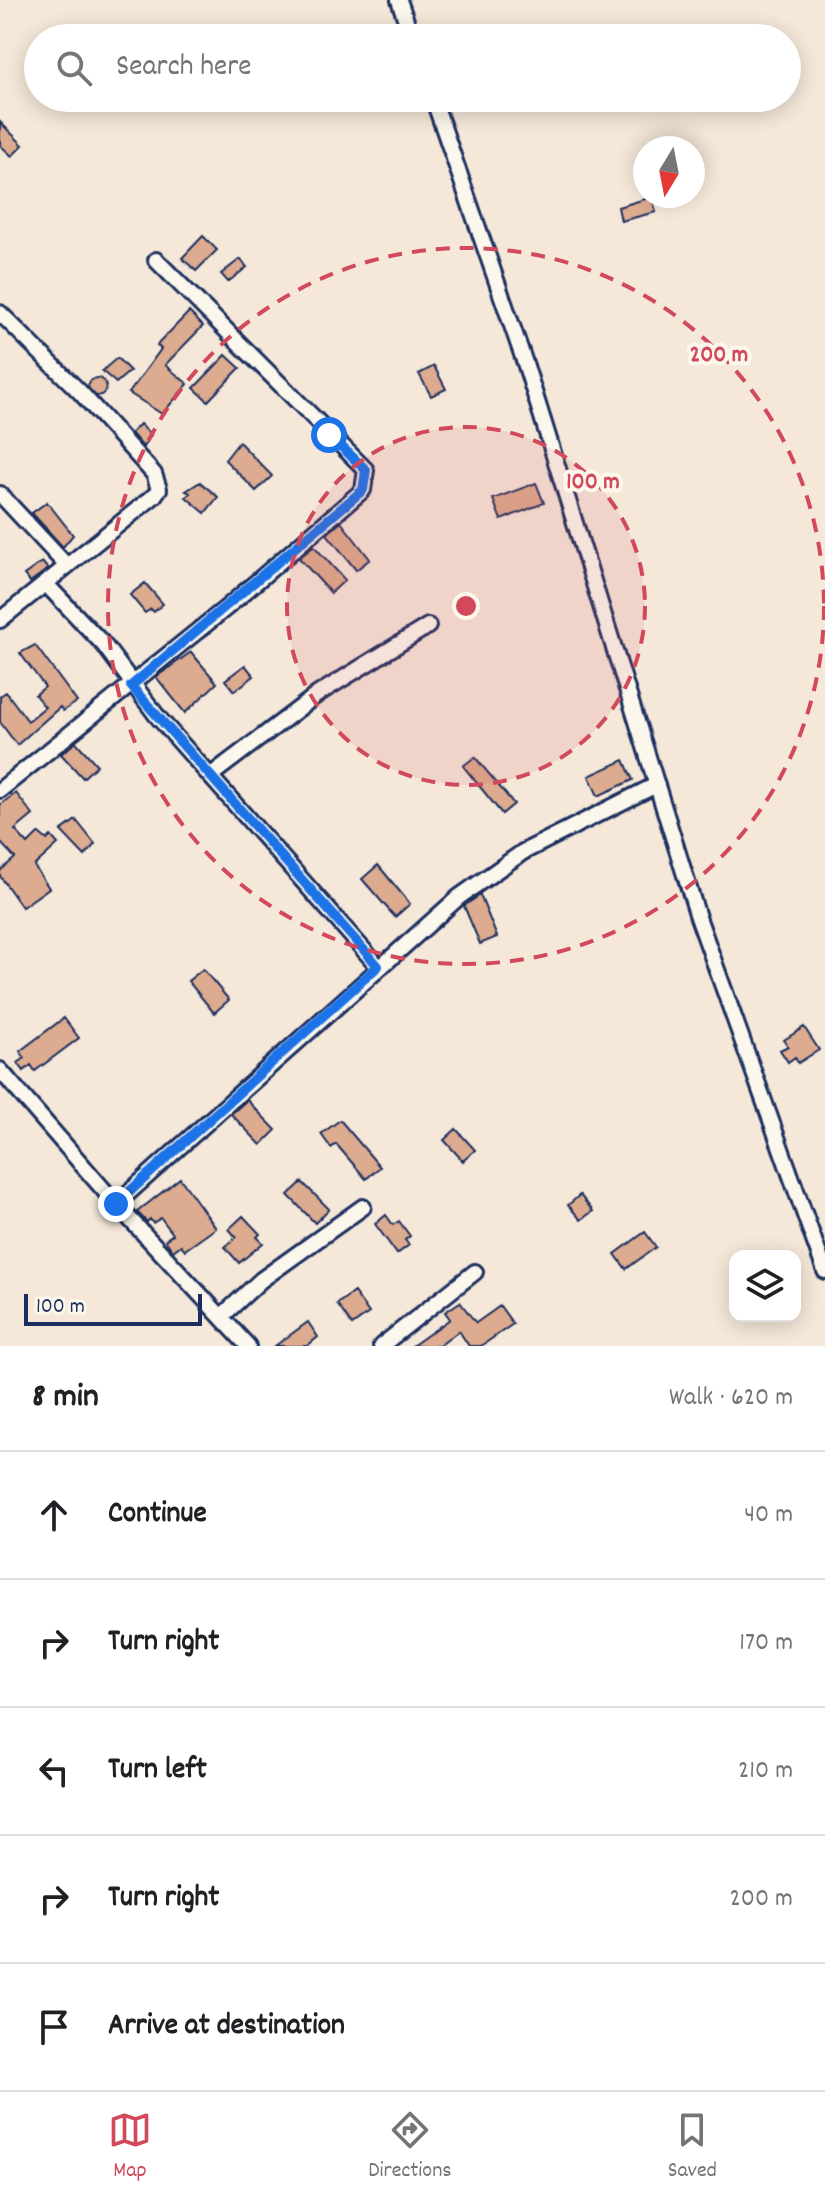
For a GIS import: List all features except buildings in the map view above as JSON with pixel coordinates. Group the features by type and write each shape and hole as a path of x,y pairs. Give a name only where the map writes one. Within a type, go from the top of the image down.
{"street":[{"path":"399,0 407,24"},
{"path":"438,112 526,366 654,786 825,1271"},
{"path":"0,790 131,686 354,498 363,490 368,477 366,470 156,260"},
{"path":"0,313 80,392 158,479 154,496 0,620"},
{"path":"0,494 67,566"},
{"path":"45,583 104,645 131,686 378,966"},
{"path":"210,776 318,694 428,626"},
{"path":"116,1204 378,966 459,897 523,852 654,786"},
{"path":"0,1070 116,1204 248,1346"},
{"path":"221,1317 261,1280 363,1207"},
{"path":"381,1346 475,1272"}],"route":[{"path":"116,1204 378,966 131,686 363,490 368,477 366,470 329,435"}]}
